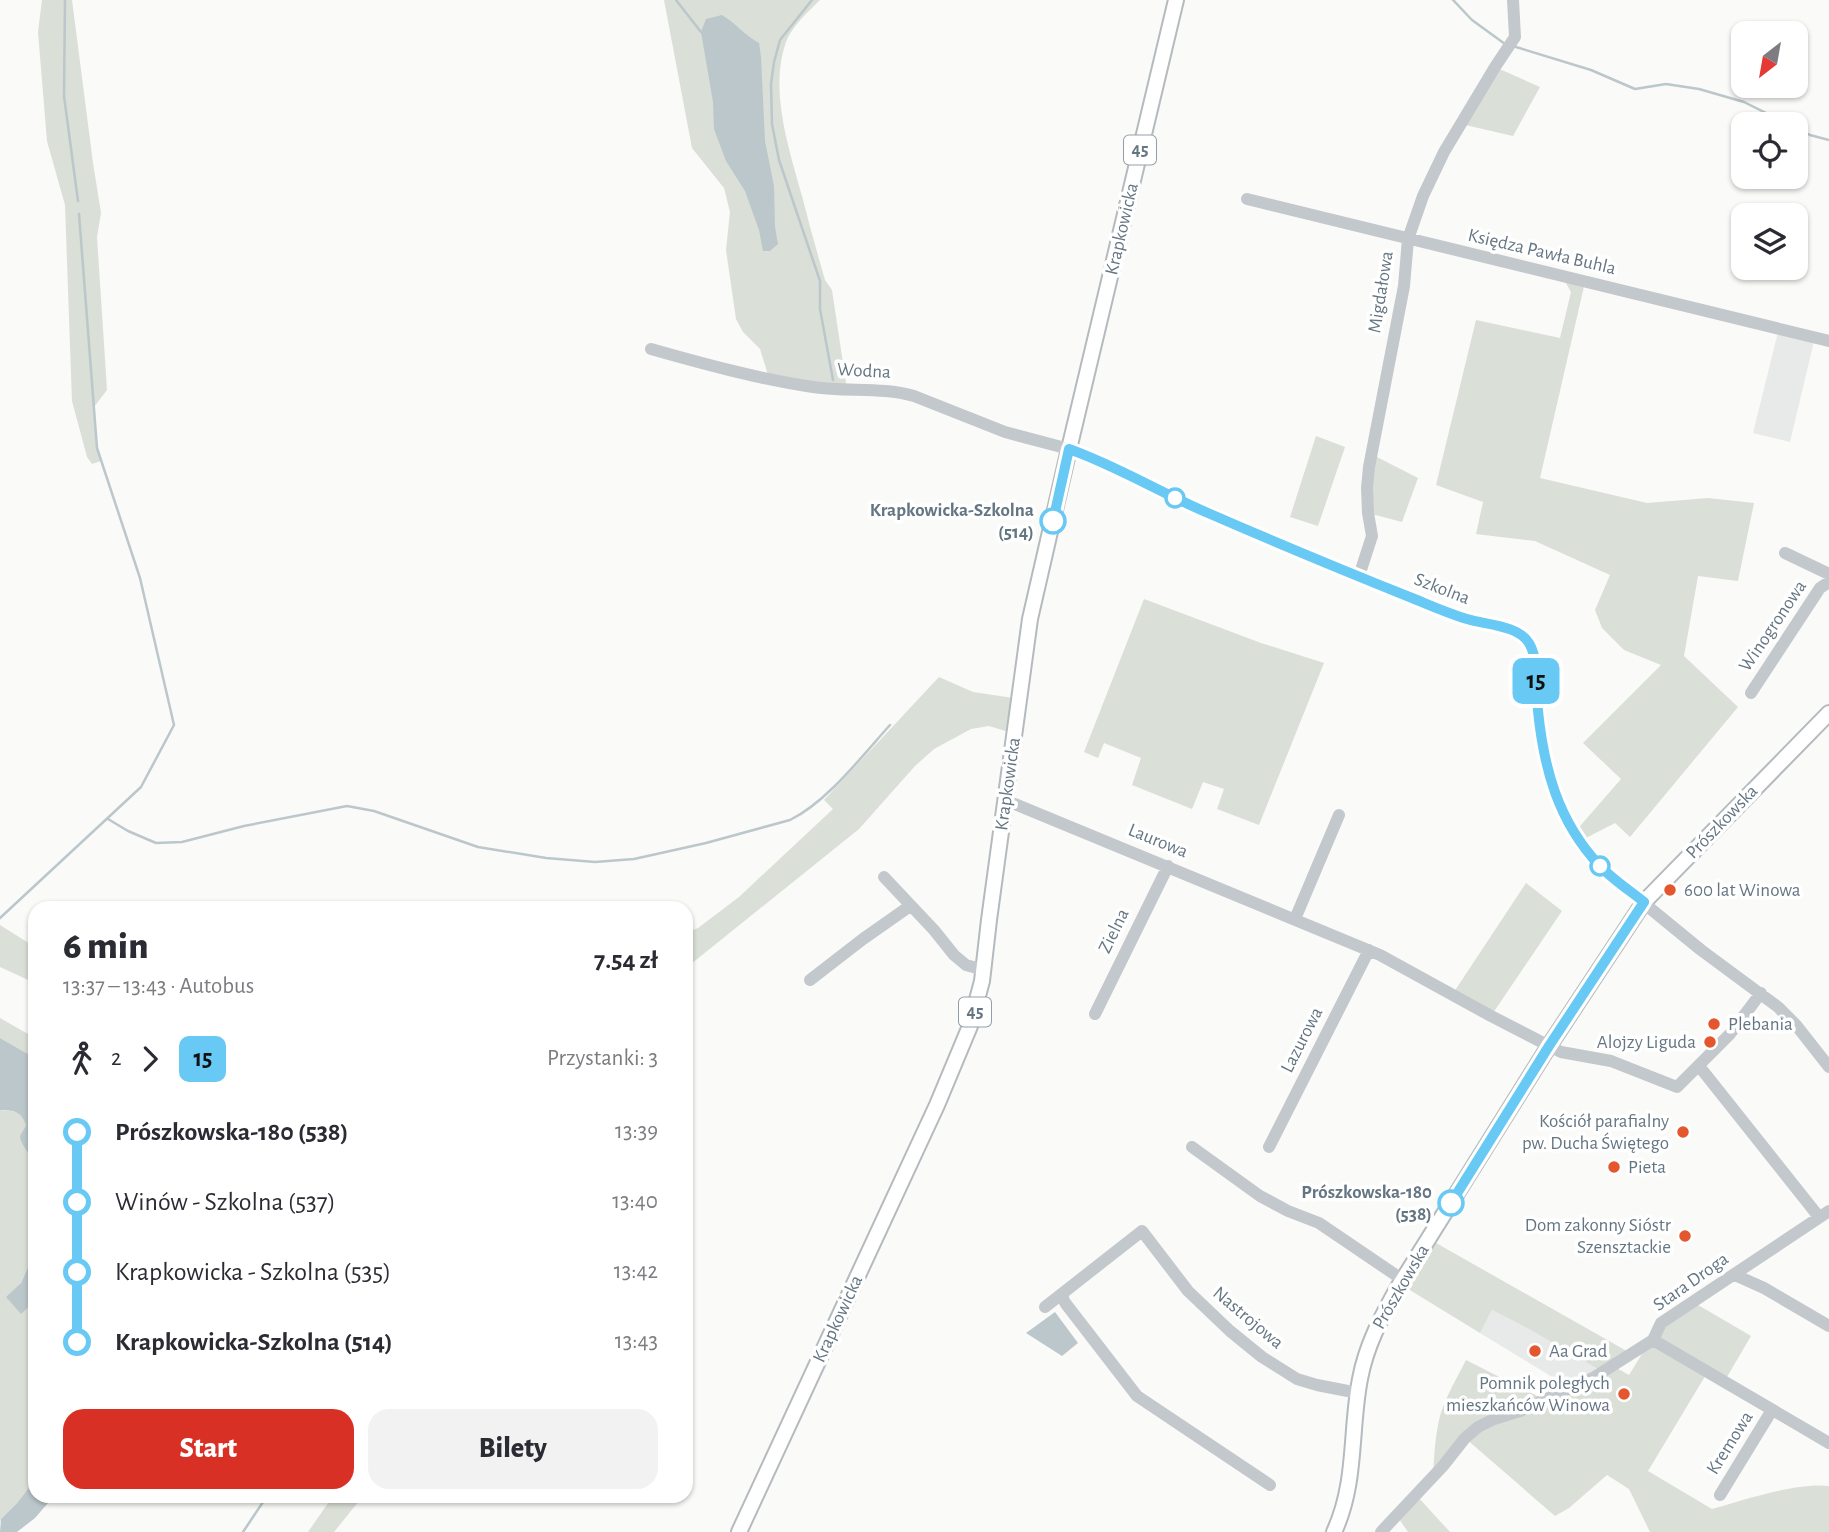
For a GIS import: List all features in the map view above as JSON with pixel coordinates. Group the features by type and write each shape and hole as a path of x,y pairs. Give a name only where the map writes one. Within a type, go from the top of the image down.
{"main road":[{"name":"Krapkowicka","path":"739,1532 937,1105 976,1007 984,970 1030,619 1176,0"},
{"name":"Prószkowska","path":"1334,1532 1345,1504 1349,1484 1358,1393 1369,1344 1402,1280 1549,1046 1644,902 1829,713"}],"street":[{"name":"Migdałowa","path":"1359,576 1372,536 1367,501 1369,467 1404,286 1408,239 1423,196 1444,152 1515,37 1513,0"},
{"name":"Księdza Pawła Buhla","path":"1247,199 1829,341"},
{"name":"Wodna","path":"651,349 814,387 900,392 1005,432 1069,449"},
{"name":"Szkolna","path":"1069,449 1208,513 1359,576 1452,614 1515,632 1528,640 1536,667 1540,732 1550,781 1558,803 1573,831 1599,865 1644,902"},
{"name":"Winogronowa","path":"1784,552 1829,574"},
{"name":"Winogronowa","path":"1751,693 1820,588 1829,582"},
{"name":"Laurowa","path":"1006,800 1369,950 1564,1052 1611,1061 1677,1087 1699,1066"},
{"path":"1295,919 1339,815"},
{"name":"Zielna","path":"1095,1014 1168,866"},
{"path":"884,877 954,955 966,965 984,970"},
{"path":"1644,902 1701,950 1761,993 1796,1025 1829,1067"},
{"path":"810,980 910,906"},
{"name":"Lazurowa","path":"1269,1147 1369,950"},
{"path":"1761,993 1730,1034 1699,1066 1824,1214"},
{"path":"1192,1147 1260,1196 1319,1223 1402,1280"},
{"name":"Stara Droga","path":"1381,1532 1478,1427 1573,1389 1593,1378 1653,1340 1661,1323 1824,1214"},
{"name":"Nastrojowa","path":"1063,1293 1142,1231 1188,1291 1262,1357 1307,1383 1358,1393"},
{"path":"1735,1275 1764,1288 1829,1326"},
{"path":"1045,1307 1063,1293"},
{"path":"1063,1293 1066,1304 1137,1396 1270,1485"},
{"path":"1653,1340 1829,1443"},
{"name":"Kremowa","path":"1720,1495 1772,1410"}],"shaded area":[{"path":"42,0 72,0 101,213 97,237 107,390 94,407 97,448 101,461 92,464 87,457 72,401 65,205 47,141 38,32"},
{"path":"664,0 820,0 796,25 786,42 781,60 780,99 787,139 810,228 825,280 832,290 847,390 769,378 760,349 743,332 736,319 726,250 730,212 724,188 692,148"},
{"path":"722,15 759,43 765,141 774,186 778,244 770,251 763,251 759,230 745,191 726,161 714,129 713,102 701,32 706,19"},
{"path":"1495,67 1540,87 1513,136 1461,124"},
{"path":"1562,276 1585,282 1540,478 1647,503 1708,498 1754,503 1738,581 1698,576 1684,656 1738,707 1630,837 1615,823 1580,841 1574,833 1621,779 1583,743 1661,665 1624,650 1602,628 1595,610 1610,575 1535,541 1476,534 1483,502 1436,485 1476,320 1560,338 1571,292"},
{"path":"1779,328 1815,337 1790,442 1753,433"},
{"path":"1316,436 1345,447 1318,526 1290,517"},
{"path":"1371,454 1418,478 1402,522 1368,513"},
{"path":"1144,599 1261,643 1324,663 1259,825 1217,809 1224,789 1203,782 1192,809 1132,785 1141,758 1104,743 1098,758 1084,752"},
{"path":"939,677 973,692 1019,699 1015,734 989,726 971,729 934,749 915,766 859,829 693,962 693,930 739,897 833,809 824,800"},
{"path":"1526,883 1562,911 1491,1016 1452,995"},
{"path":"0,925 28,943 28,980 0,967"},
{"path":"0,1018 28,1034 28,1054 0,1038"},
{"path":"0,1038 28,1054 28,1153 20,1139 26,1125 24,1120 16,1112 0,1110"},
{"path":"0,1110 19,1114 26,1125 20,1139 28,1153 28,1266 21,1283 7,1297 21,1313 28,1307 28,1489 0,1522"},
{"path":"1429,1239 1632,1354 1613,1366 1629,1375 1661,1323 1693,1302 1751,1336 1724,1382 1707,1373 1648,1471 1712,1509 1786,1489 1829,1486 1829,1532 1650,1532 1629,1489 1607,1475 1569,1508 1555,1516 1465,1438 1433,1477 1440,1416 1466,1360 1545,1400 1603,1372 1492,1310 1480,1333 1400,1284"},
{"path":"28,1267 28,1308 21,1314 6,1297 21,1283"},
{"path":"1492,1310 1603,1372 1572,1389 1480,1333"},
{"path":"1055,1312 1078,1343 1062,1356 1026,1333"},
{"path":"28,1489 28,1503 48,1503 17,1532 0,1532 1,1519"},
{"path":"1416,1495 1450,1532 1408,1532 1397,1516"},
{"path":"328,1503 357,1503 334,1532 308,1532"}],"waterway":[{"path":"65,0 64,96 78,201"},
{"path":"676,0 701,32"},
{"path":"812,0 780,40 771,84 772,124 779,160 820,281 820,309 833,380"},
{"path":"1453,0 1472,20 1505,44"},
{"path":"1516,47 1591,70 1635,89 1666,84 1699,89 1744,102 1764,112"},
{"path":"1808,134 1829,140"},
{"path":"0,918 141,787 174,725 140,578 97,448 79,214"},
{"path":"108,819 156,843 182,842 244,826 347,806 374,811 478,847 546,858 595,862 634,859 790,820 831,790 890,725"},
{"path":"243,1532 262,1503"}],"bus line":[{"name":"15","path":"1053,521 1069,449 1208,513 1359,576 1452,614 1502,627 1528,640 1536,667 1540,732 1550,781 1558,803 1573,831 1599,865 1644,902 1549,1046 1451,1203"}],"place":[{"name":"Krapkowicka-Szkolna (514)","path":"1053,521"},
{"name":"600 lat Winowa","path":"1670,890"},
{"name":"Plebania","path":"1714,1024"},
{"name":"Alojzy Liguda","path":"1710,1042"},
{"name":"Kościół parafialny pw. Ducha Świętego","path":"1683,1132"},
{"name":"Pieta","path":"1614,1167"},
{"name":"Prószkowska-180 (538)","path":"1451,1203"},
{"name":"Dom zakonny Sióstr Szensztackie","path":"1685,1236"},
{"name":"Aa Grad","path":"1535,1351"},
{"name":"Pomnik poległych mieszkańców Winowa","path":"1624,1394"}]}
